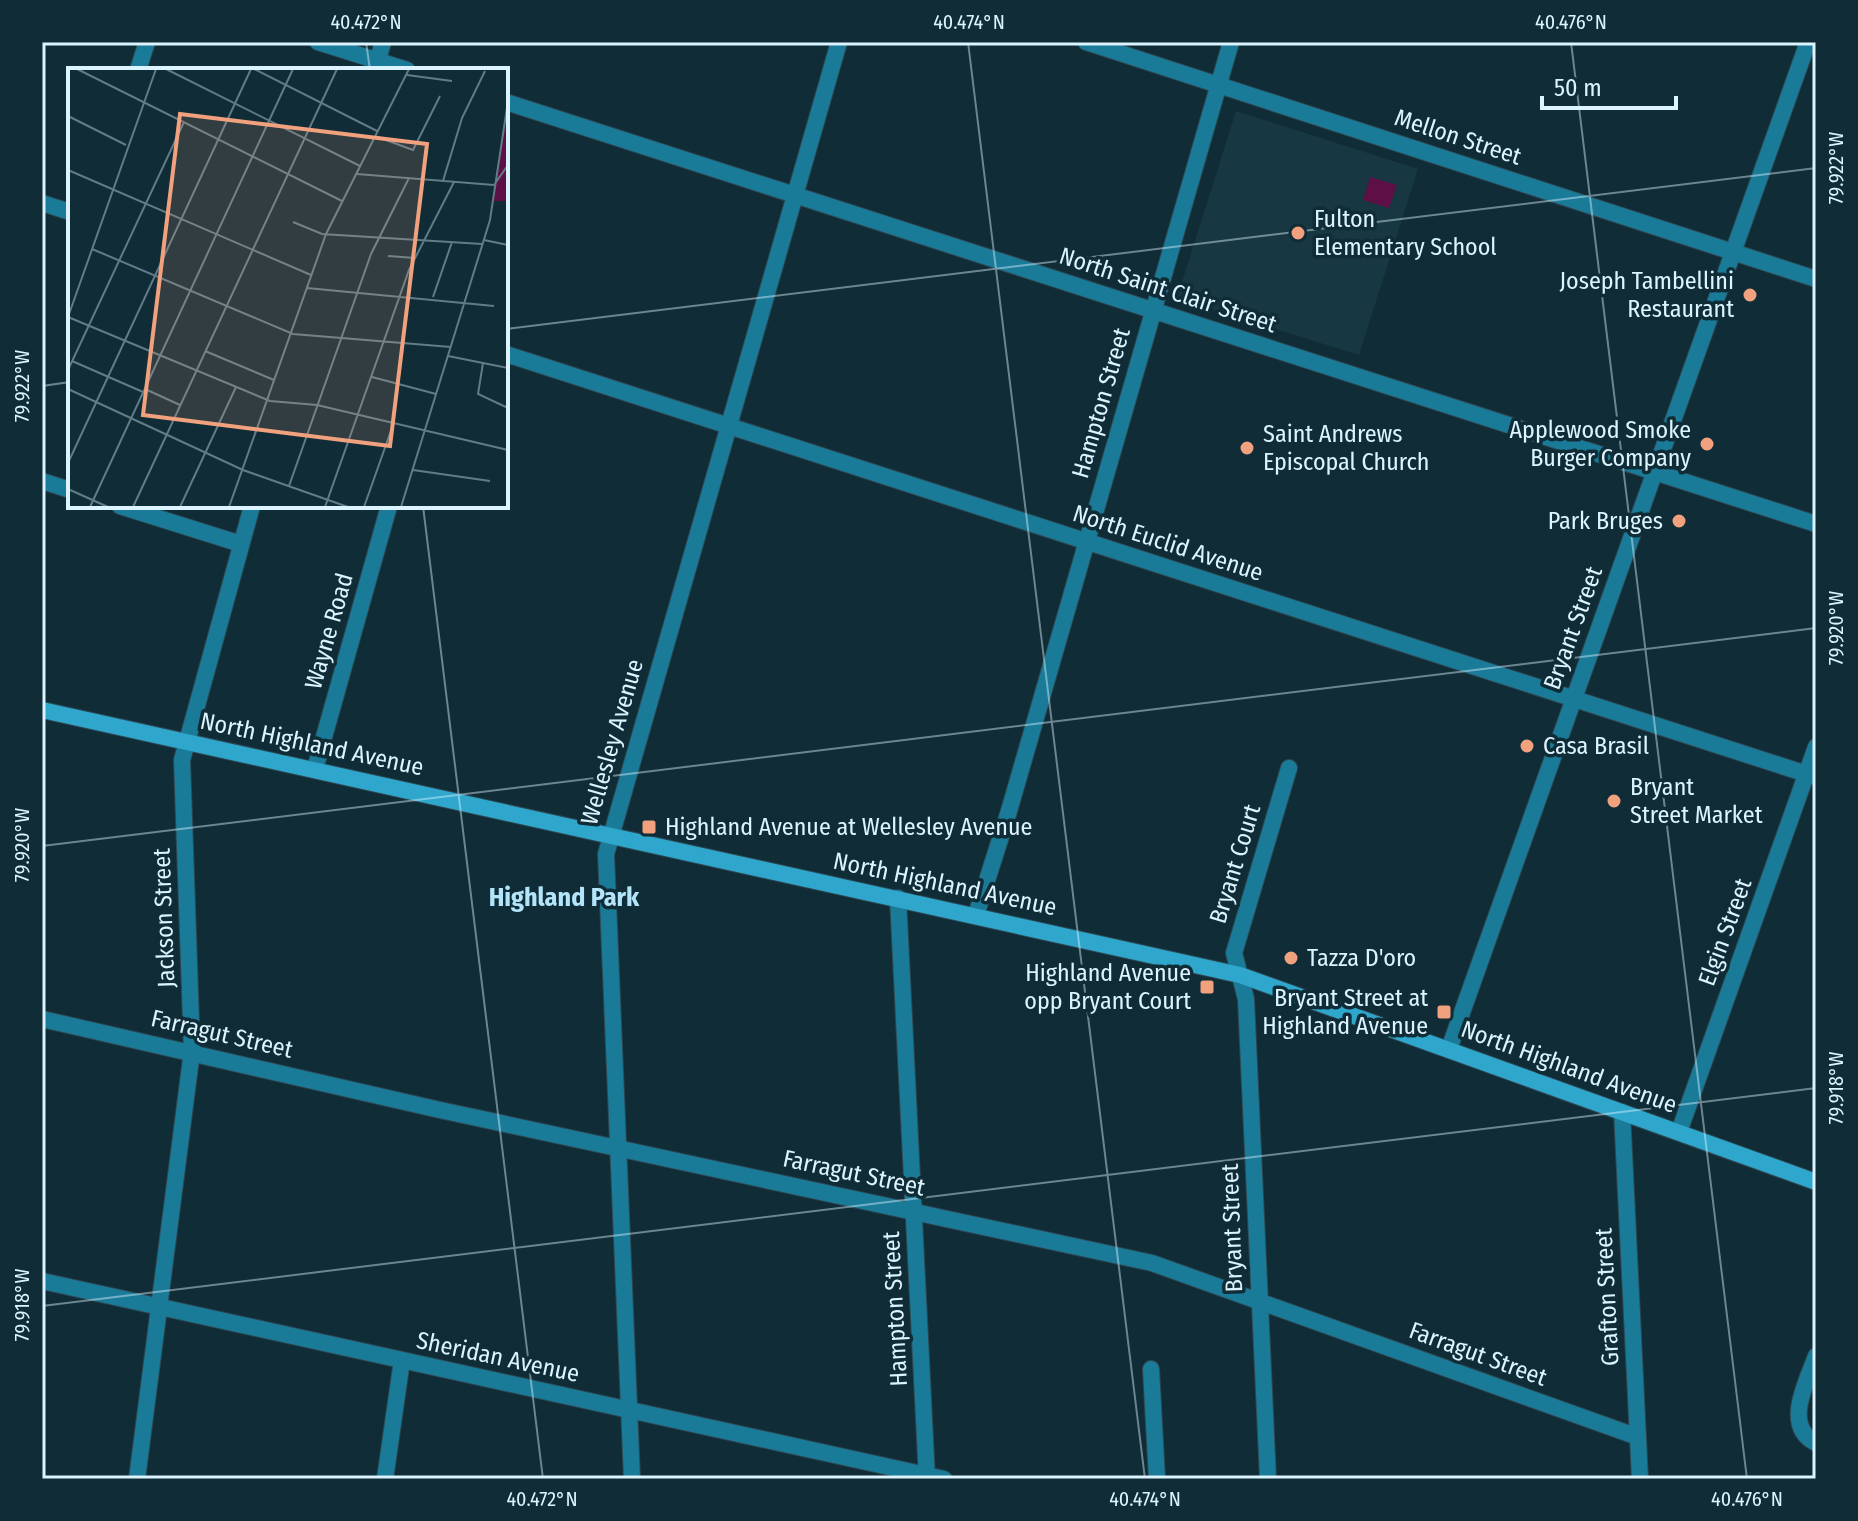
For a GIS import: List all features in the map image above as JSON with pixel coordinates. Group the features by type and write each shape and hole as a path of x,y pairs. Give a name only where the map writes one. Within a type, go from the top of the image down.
{"main road":[{"name":"North Highland Avenue","path":"42,710 1240,975 1816,1182"}],"street":[{"path":"139,68 147,42"},
{"path":"318,42 377,65 383,42"},
{"name":"Wellesley Avenue","path":"632,1479 606,854 839,42"},
{"name":"Mellon Street","path":"1086,42 1816,279"},
{"name":"Hampton Street","path":"976,915 1009,811 1231,42"},
{"name":"Bryant Street","path":"1449,1049 1808,42"},
{"name":"North Saint Clair Street","path":"508,103 1816,524"},
{"path":"42,203 68,211"},
{"name":"North Euclid Avenue","path":"508,355 1812,776"},
{"path":"42,481 68,489"},
{"path":"126,508 241,544"},
{"name":"Jackson Street","path":"137,1479 192,1051 182,760 251,508"},
{"name":"Wayne Road","path":"315,769 388,508"},
{"name":"Elgin Street","path":"1679,1132 1812,776 1816,747"},
{"name":"Bryant Court","path":"1240,975 1234,953 1289,768"},
{"name":"Hampton Street","path":"898,898 933,1478"},
{"name":"Bryant Street","path":"1240,975 1246,999 1268,1479"},
{"name":"Farragut Street","path":"42,1019 440,1110 1152,1263 1638,1437"},
{"name":"Grafton Street","path":"1622,1112 1640,1479"},
{"name":"Sheridan Avenue","path":"42,1281 933,1478"},
{"path":"1816,1356 1798,1407 1799,1426 1816,1443"},
{"path":"385,1479 402,1360"},
{"path":"1151,1369 1157,1479"}],"shaded area":[{"name":"Fulton Elementary School","path":"1236,111 1418,169 1359,355 1177,298"},
{"path":"1370,177 1397,185 1389,208 1363,200"}],"place":[{"name":"Fulton Elementary School","path":"1298,233"},
{"name":"Joseph Tambellini Restaurant","path":"1750,295"},
{"name":"Applewood Smoke Burger Company","path":"1707,444"},
{"name":"Saint Andrews Episcopal Church","path":"1247,448"},
{"name":"Park Bruges","path":"1679,521"},
{"name":"Casa Brasil","path":"1527,746"},
{"name":"Bryant Street Market","path":"1614,801"},
{"name":"Highland Avenue at Wellesley Avenue","path":"649,827"},
{"name":"Tazza D'oro","path":"1291,958"},
{"name":"Highland Avenue opp Bryant Court","path":"1207,987"},
{"name":"Bryant Street at Highland Avenue","path":"1444,1012"}],"district":[{"name":"Highland Park","path":"564,897"}]}
